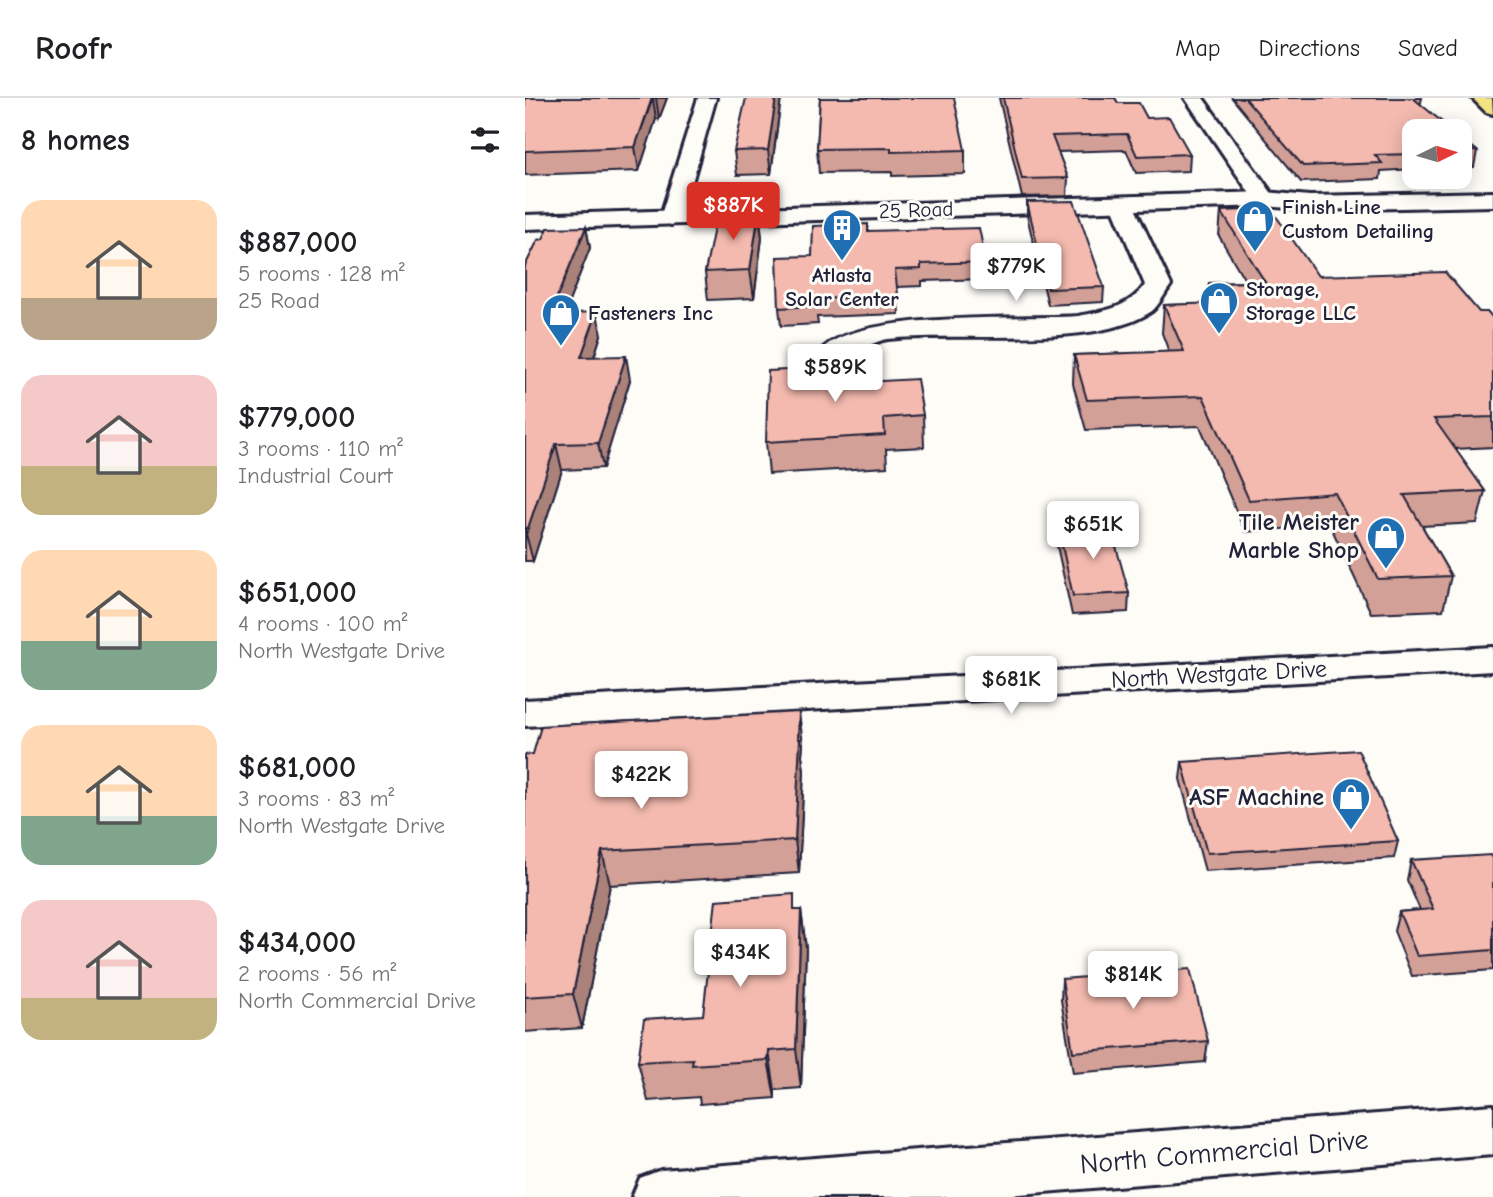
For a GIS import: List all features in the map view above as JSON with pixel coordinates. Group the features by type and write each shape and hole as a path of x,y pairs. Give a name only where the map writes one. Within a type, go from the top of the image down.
{"main road":[{"path":"1481,98 1493,108"}],"street":[{"path":"671,218 707,98"},
{"path":"1194,98 1265,199"},
{"name":"25 Road","path":"525,222 1265,199 1299,194 1493,188"},
{"name":"25 Road","path":"1265,199 1310,203 1493,199"},
{"path":"833,353 882,332 1073,325 1107,320 1134,311 1152,299 1158,285 1122,204"},
{"name":"North Westgate Drive","path":"525,713 1493,659"},
{"name":"North Commercial Drive","path":"661,1197 1493,1130"}],"building":[{"path":"525,98 652,98 635,147 525,151"},
{"path":"746,98 776,98 768,150 734,151"},
{"path":"820,98 954,98 965,150 891,152 891,148 817,149"},
{"path":"1003,98 1115,98 1118,103 1139,103 1147,118 1169,117 1190,154 1137,156 1127,134 1052,136 1068,178 1022,179"},
{"path":"1245,98 1413,98 1438,119 1402,119 1402,154 1375,155 1382,163 1303,166"},
{"path":"1074,201 1104,287 1048,289 1027,202"},
{"path":"1271,209 1318,276 1445,272 1479,312 1488,312 1493,318 1493,417 1434,419 1485,491 1404,495 1451,576 1378,579 1335,493 1249,500 1203,396 1087,400 1074,355 1184,351 1164,305 1218,303 1209,283 1265,282 1221,211"},
{"path":"759,212 750,270 705,272 717,213"},
{"path":"868,224 868,231 979,228 986,262 921,264 921,269 895,270 898,296 816,299 816,306 779,308 777,257 812,256 813,226"},
{"path":"586,227 550,314 597,312 581,357 626,356 598,443 556,444 525,534 525,266 538,240 543,239 548,228"},
{"path":"862,366 864,382 917,379 923,415 884,418 885,435 766,442 768,371"},
{"path":"1110,525 1129,593 1073,596 1058,527"},
{"path":"799,712 795,840 602,851 573,994 525,997 525,755 533,754 541,726"},
{"path":"1358,750 1398,841 1207,853 1182,762"},
{"path":"1491,855 1493,950 1417,956 1399,912 1433,909 1411,860"},
{"path":"794,894 794,910 801,910 796,1049 769,1051 768,1060 692,1065 693,1059 638,1062 644,1019 703,1015 716,900"},
{"path":"1190,969 1208,1041 1073,1052 1062,979"}],"place":[{"name":"Finish Line Custom Detailing","path":"1255,253"},
{"name":"Atlasta Solar Center","path":"842,262"},
{"name":"Storage, Storage LLC","path":"1219,335"},
{"name":"Fasteners Inc","path":"561,347"},
{"name":"Tile Meister Marble Shop","path":"1386,570"},
{"name":"ASF Machine","path":"1351,831"}]}
